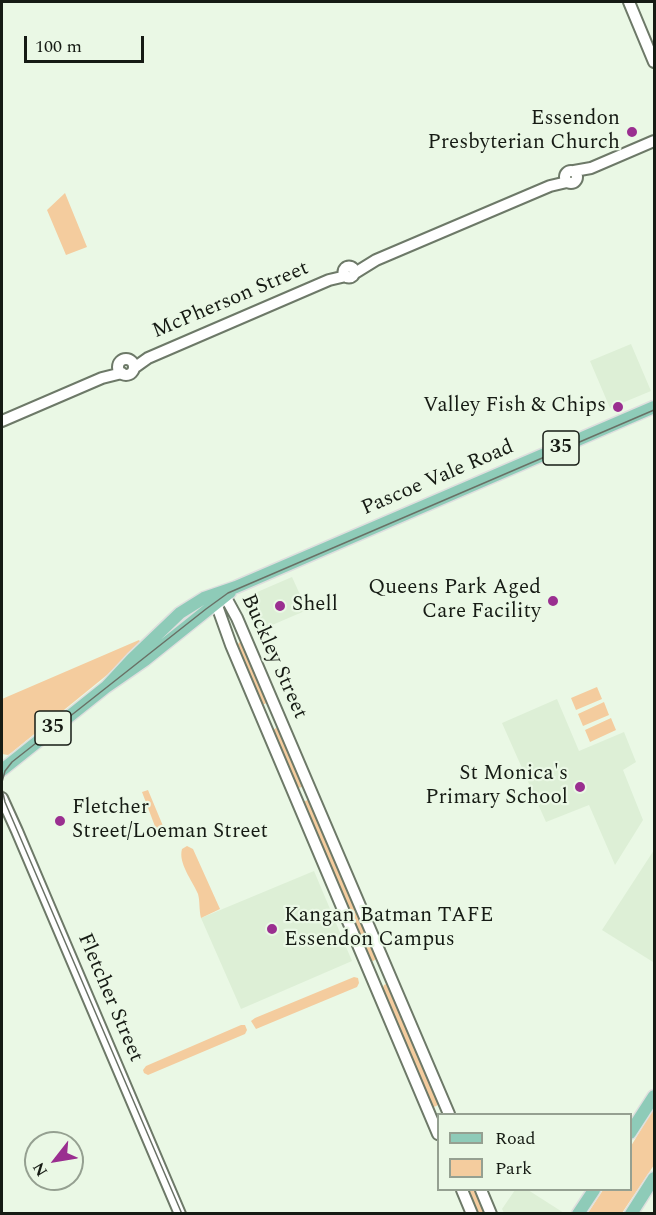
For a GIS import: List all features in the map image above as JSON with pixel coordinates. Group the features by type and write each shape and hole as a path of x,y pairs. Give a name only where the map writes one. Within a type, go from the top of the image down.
{"main road":[{"path":"629,2 654,62"},
{"name":"McPherson Street","path":"2,421 120,370 120,363 123,360 132,365 654,141"},
{"name":"Pascoe Vale Road","path":"2,770 105,687 180,613 199,600 221,597 236,587 654,407"},
{"name":"Buckley Street","path":"221,597 237,618 447,1111"},
{"name":"Buckley Street","path":"221,597 231,645 437,1131"},
{"path":"231,645 244,635"},
{"path":"260,712 275,706"},
{"path":"266,727 281,720"},
{"path":"296,795 311,790"},
{"name":"Fletcher Street","path":"2,798 180,1214"},
{"path":"368,968 389,975"},
{"path":"375,983 389,975"},
{"path":"632,1130 654,1096"},
{"path":"431,1115 437,1114"},
{"path":"631,1214 654,1178"},
{"path":"462,1191 472,1214"},
{"path":"481,1191 491,1213"},
{"path":"578,1214 593,1191"}],"shaded area":[{"path":"631,344 651,391 610,408 590,361"},
{"path":"292,577 307,610 256,632 241,599"},
{"name":"St Monica's Primary School","path":"557,699 579,751 624,732 636,762 623,770 643,820 615,865 589,805 546,822 502,723"},
{"path":"654,850 654,959 653,962 602,930"},
{"name":"Kangan Batman TAFE Essendon Campus","path":"314,871 352,961 241,1009 201,918"},
{"path":"514,1191 530,1191 564,1213 504,1213 502,1209"}],"green space":[{"path":"65,193 87,247 66,255 47,210"},
{"path":"139,640 141,643 107,675 11,753 2,754 2,699"},
{"path":"240,642 243,644 267,702 265,704 260,704 237,647"},
{"path":"597,687 602,699 576,710 571,698"},
{"path":"604,702 609,715 583,726 578,714"},
{"path":"611,718 616,730 590,742 585,730"},
{"path":"276,728 281,730 303,783 302,787 295,787 272,731"},
{"path":"148,790 163,826 156,829 142,792"},
{"path":"308,800 311,802 376,955 373,961 369,960 303,806"},
{"path":"187,846 193,849 220,909 201,918 198,894 182,860 182,849"},
{"path":"354,977 358,978 357,987 256,1029 251,1021 255,1018"},
{"path":"386,984 390,986 439,1102 434,1107 431,1105 382,990"},
{"path":"245,1025 247,1030 245,1034 148,1075 144,1073 146,1066"},
{"path":"654,1108 654,1165 622,1213 588,1213 602,1191 632,1191 632,1144"},
{"path":"466,1191 476,1191 485,1213 477,1213"}],"tram line":[{"path":"2,782 5,771 12,762 228,593 654,410"},
{"path":"2,789 5,802 182,1214"}],"place":[{"name":"Essendon Presbyterian Church","path":"632,132"},
{"name":"Valley Fish & Chips","path":"618,407"},
{"name":"Queens Park Aged Care Facility","path":"553,601"},
{"name":"Shell","path":"280,606"},
{"name":"St Monica's Primary School","path":"580,787"},
{"name":"Fletcher Street/Loeman Street","path":"60,821"},
{"name":"Kangan Batman TAFE Essendon Campus","path":"272,929"}]}
